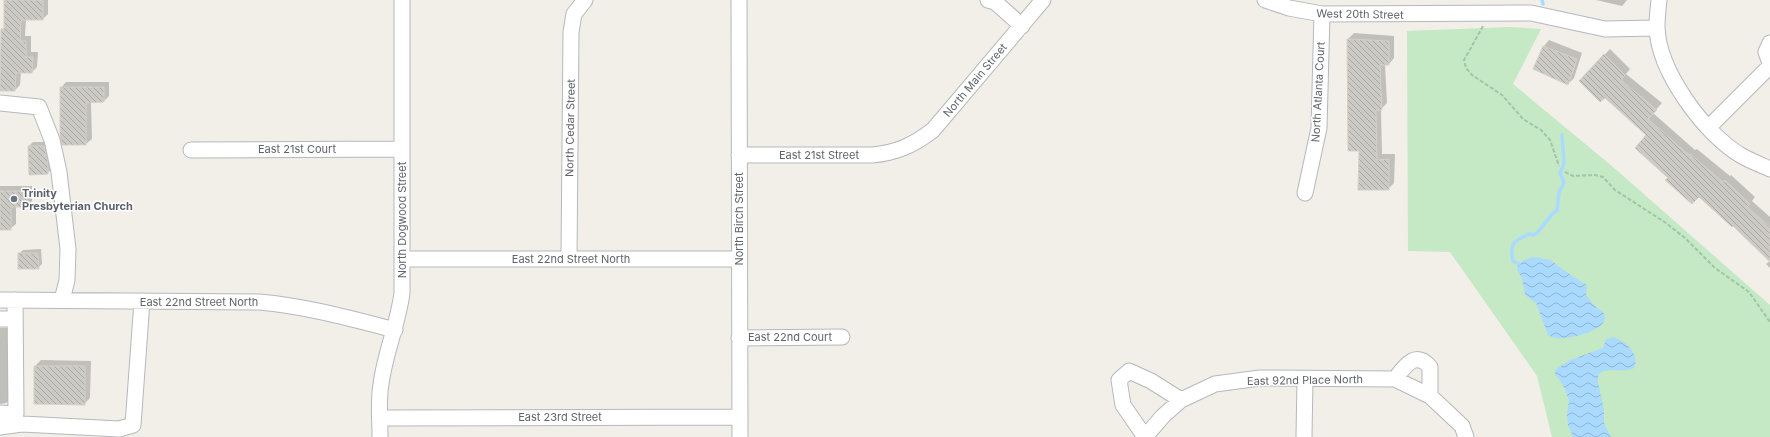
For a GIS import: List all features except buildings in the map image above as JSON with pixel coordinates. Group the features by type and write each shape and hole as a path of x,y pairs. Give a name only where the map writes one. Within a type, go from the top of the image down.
{"street":[{"name":"North Dogwood Street","path":"380,437 380,385 395,330 402,293 402,0"},
{"name":"North Birch Street","path":"739,0 740,437"},
{"path":"988,0 995,2 1022,26"},
{"name":"North Main Street","path":"899,150 913,144 933,130 1043,0"},
{"name":"West 20th Street","path":"1265,0 1288,8 1322,14 1456,15 1530,13 1605,29 1657,28"},
{"path":"1659,0 1657,28 1662,50 1670,72 1691,108 1708,128 1741,156 1770,169"},
{"name":"North Cedar Street","path":"569,259 571,32 574,14 585,1"},
{"name":"North Atlanta Court","path":"1305,193 1319,128 1322,14"},
{"path":"1708,128 1770,64 1766,52 1770,43"},
{"path":"0,104 39,107 52,140 59,172 68,250 67,280 62,300"},
{"name":"East 21st Court","path":"191,150 402,148"},
{"name":"East 21st Street","path":"739,155 872,155 899,150"},
{"name":"East 22nd Street North","path":"402,259 739,259"},
{"path":"6,426 16,414 15,319 7,300"},
{"name":"East 22nd Street North","path":"7,300 216,300 289,304 330,312 395,330"},
{"path":"6,426 22,424 134,431 142,301"},
{"path":"0,319 15,319"},
{"name":"East 22nd Court","path":"739,338 842,337"},
{"path":"1395,379 1407,364 1415,359 1424,361 1430,367 1430,396"},
{"path":"1145,437 1123,405 1119,380 1129,371 1151,381 1181,400"},
{"name":"East 92nd Place North","path":"1145,437 1163,416 1181,400 1215,384 1260,378 1395,379 1430,396 1462,426 1466,437"},
{"path":"1304,437 1305,379"},
{"name":"East 23rd Street","path":"380,418 739,417"}],"path":[{"path":"1491,13 1464,60 1466,68 1472,76 1502,95 1523,119 1541,130 1550,140 1559,166"},
{"path":"1565,172 1574,176 1594,175 1603,177 1615,190 1685,238 1714,268 1749,292 1770,322"}],"green space":[{"path":"1510,27 1541,29 1513,84 1613,167 1770,305 1770,437 1552,437 1537,376 1450,252 1408,251 1407,31"}],"water":[{"path":"1536,257 1550,260 1587,285 1586,295 1595,306 1604,313 1605,318 1599,327 1585,334 1568,338 1555,338 1548,335 1536,303 1525,295 1522,278 1517,270 1521,262"},
{"path":"1615,337 1629,346 1636,362 1634,368 1629,370 1610,370 1602,372 1598,375 1604,411 1604,423 1611,437 1573,437 1568,425 1567,414 1569,400 1564,387 1555,374 1556,369 1570,360 1603,348 1606,339"}],"waterway":[{"path":"1542,0 1543,4"},
{"path":"1519,264 1513,261 1512,246 1514,243 1529,234 1534,235 1557,210 1559,192 1564,183 1560,173 1564,164 1562,135"}],"place":[{"name":"Trinity Presbyterian Church","path":"14,199"}]}
